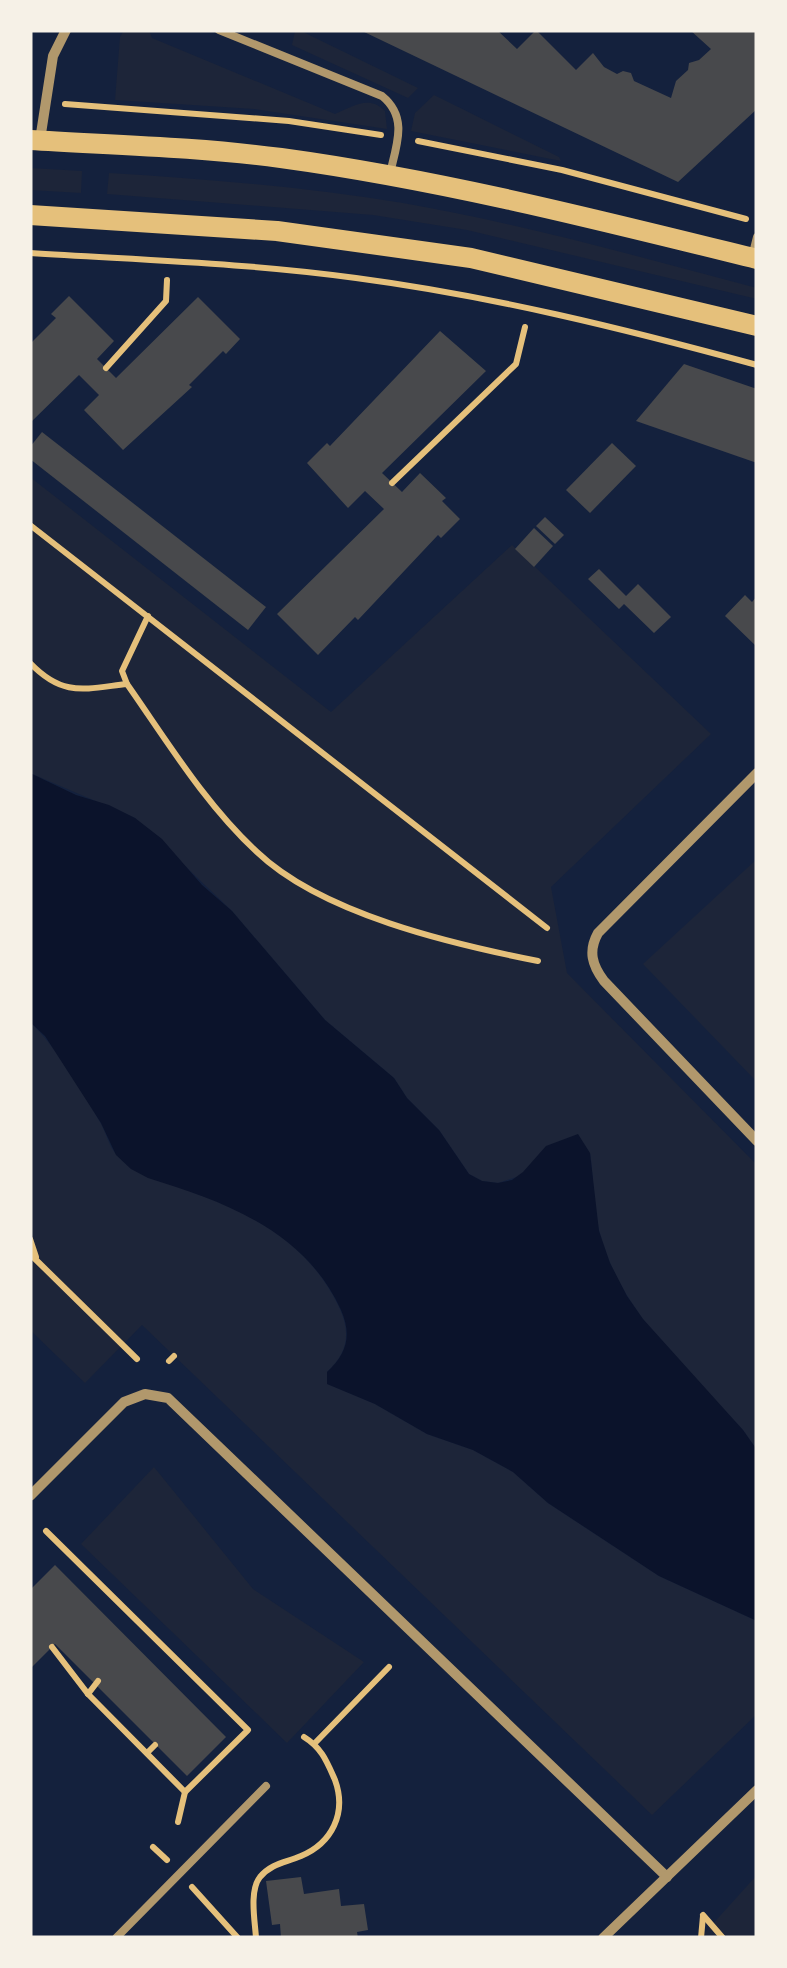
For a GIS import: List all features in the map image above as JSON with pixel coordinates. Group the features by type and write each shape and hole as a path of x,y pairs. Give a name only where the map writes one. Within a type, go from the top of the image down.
{"main road":[{"path":"35,140 277,157 390,174 755,251"},
{"path":"30,215 277,231 472,258 757,326"}],"street":[{"path":"35,140 53,56 66,30"},
{"path":"757,772 598,933 592,946 592,960 604,980 757,1141"},
{"path":"30,1496 124,1402 145,1394 168,1398 666,1877"},
{"path":"602,1938 757,1790"}],"lane":[{"path":"219,30 382,96 395,106 398,137 390,174"},
{"path":"116,1938 266,1786"}],"path":[{"path":"114,106 289,121 398,137 562,170 757,221"},
{"path":"30,253 282,270 428,288 530,308 757,365"},
{"path":"106,368 166,302 167,280"},
{"path":"392,483 516,364 525,327"},
{"path":"30,524 547,928"},
{"path":"148,616 122,671 127,684 219,814 260,856 310,888 390,925 538,961"},
{"path":"30,663 57,687 76,690 127,684"},
{"path":"30,1239 37,1261"},
{"path":"30,1254 137,1360"},
{"path":"46,1531 248,1730 185,1792 178,1822"},
{"path":"52,1647 88,1694 185,1792"},
{"path":"315,1743 390,1667"},
{"path":"88,1694 98,1682"},
{"path":"256,1938 256,1880 273,1864 315,1849 330,1836 339,1817 339,1791 326,1758 304,1736"},
{"path":"147,1753 155,1744"},
{"path":"700,1938 703,1915 723,1938"}],"shaded area":[{"path":"124,30 149,30 152,38 335,114 361,103 379,106 385,111 387,129 254,109 115,100 120,37"},
{"path":"295,31 418,88 408,98 292,45"},
{"path":"434,95 561,161 411,131 415,113"},
{"path":"30,168 82,171 81,193 30,190"},
{"path":"109,173 293,188 448,211 757,288 757,299 467,230 373,215 107,194"},
{"path":"30,477 331,712 512,545 711,734 551,887 567,973 757,1165 757,1450 658,1339 622,1287 599,1230 590,1153 498,1183 469,1174 439,1130 407,1098 394,1078 325,1020 232,911 135,818 30,773"},
{"path":"30,773 135,818 162,839 202,885 232,911 325,1020 394,1078 407,1098 439,1130 469,1174 482,1181 512,1180 546,1146 578,1134 590,1153 599,1231 627,1296 757,1450 757,1621 659,1576 548,1503 513,1472 327,1384 327,1372 343,1351 346,1328 326,1283 307,1259 260,1223 234,1209 148,1178 116,1155 101,1123 45,1036 30,1022"},
{"path":"757,859 757,1082 643,964"},
{"path":"30,1022 68,1069 112,1148 124,1162 253,1219 293,1246 310,1263 338,1305 345,1324 344,1349 327,1372 328,1384 513,1472 548,1503 659,1576 757,1621 757,1714 652,1815 142,1325 85,1383 30,1330"},
{"path":"154,1467 253,1589 364,1662 287,1743 81,1544"},
{"path":"757,1875 757,1938 700,1938"}],"building":[{"path":"360,30 497,30 517,49 536,30 576,70 593,53 604,67 617,74 631,73 634,81 671,98 676,81 688,70 689,63 711,49 690,30 757,30 757,109 678,182"},
{"path":"69,296 114,341 97,359 116,378 198,297 240,339 123,450 84,410 99,395 79,375 30,423 30,344 56,318 51,314"},
{"path":"440,331 486,371 382,473 402,492 420,473 446,498 442,501 460,519 441,538 438,535 358,620 355,617 318,655 277,614 384,509 365,491 348,508 307,463 327,443 330,446"},
{"path":"684,364 757,389 757,463 636,421"},
{"path":"42,432 266,607 248,630 30,459 30,447"},
{"path":"612,443 636,466 590,513 566,490"},
{"path":"545,517 564,535 555,544 536,526"},
{"path":"534,528 553,546 534,567 515,549"},
{"path":"599,569 626,596 638,584 671,617 654,633 624,604 619,609 588,579"},
{"path":"745,595 752,602 757,596 757,647 725,616"},
{"path":"55,1565 226,1737 187,1776 55,1644 30,1669 30,1586"},
{"path":"301,1877 304,1894 339,1889 341,1906 364,1904 368,1930 357,1932 358,1938 281,1938 280,1924 272,1925 266,1881"}]}
